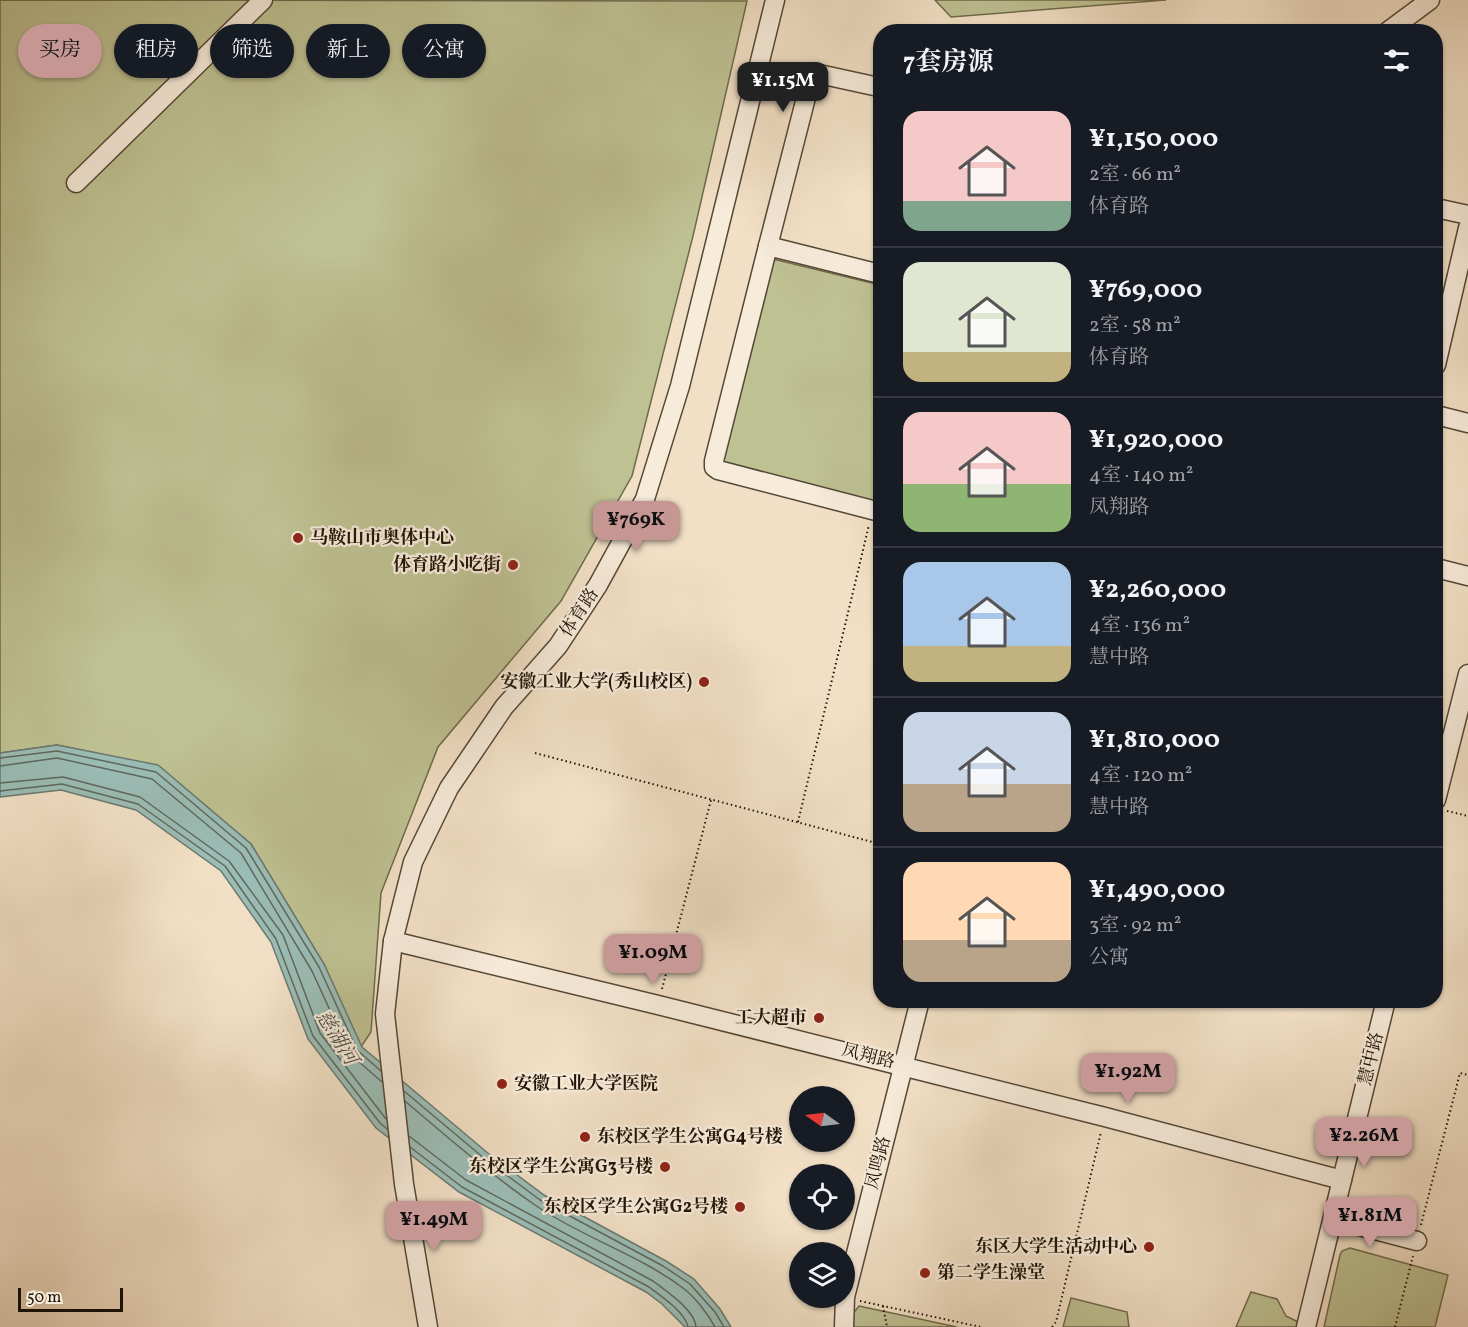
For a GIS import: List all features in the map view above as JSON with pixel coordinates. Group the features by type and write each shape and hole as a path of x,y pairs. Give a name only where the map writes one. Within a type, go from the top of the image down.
{"street":[{"path":"76,183 263,0"},
{"name":"体育路","path":"428,1327 404,1184 385,1014 393,941 413,862 450,788 504,707 558,646 598,585 645,499 680,386 775,0"},
{"path":"1398,24 1430,0"},
{"path":"873,86 822,74 816,74 811,78 714,461 714,467 718,470 873,510"},
{"path":"1443,210 1468,215"},
{"path":"1443,335 1468,228"},
{"path":"768,246 873,272"},
{"path":"1443,416 1468,423"},
{"path":"1443,570 1468,576"},
{"path":"1443,766 1468,674"},
{"name":"凤翔路","path":"393,941 904,1066 1342,1180"},
{"name":"凤鸣路","path":"855,1258 918,1008"},
{"name":"慧中路","path":"1306,1327 1384,1008"},
{"path":"1332,1219 1417,1241"},
{"name":"凤鸣路","path":"843,1327 844,1308"}],"path":[{"path":"798,822 873,523"},
{"path":"535,753 873,842"},
{"path":"658,1005 711,800"},
{"path":"1395,1327 1460,1073 1468,1075"},
{"path":"1052,1327 1056,1322 1105,1117"},
{"path":"855,1299 981,1327"},
{"path":"883,1305 887,1327"}],"green space":[{"name":"马鞍山市奥体中心","path":"0,0 747,1 693,236 632,476 561,601 438,747 381,893 371,1032 361,1047 324,964 251,844 158,766 57,745 0,753"},
{"path":"935,0 1166,0 951,17"},
{"path":"773,259 873,283 873,504 721,464"},
{"path":"1350,1248 1448,1275 1435,1327 1324,1327 1340,1255 1342,1251"},
{"path":"1251,1292 1277,1299 1286,1316 1300,1323 1299,1327 1236,1327"},
{"path":"1071,1298 1127,1312 1129,1327 1063,1327"},
{"path":"859,1306 957,1327 851,1327 851,1316"}],"water":[{"name":"慈湖河","path":"57,745 158,765 251,844 324,964 362,1047 489,1154 544,1195 666,1261 694,1279 720,1309 731,1327 685,1327 646,1292 459,1192 376,1128 308,1039 271,942 221,871 136,810 61,790 0,797 0,753"}],"place":[{"name":"马鞍山市奥体中心","path":"298,538"},
{"name":"体育路小吃街","path":"513,565"},
{"name":"安徽工业大学(秀山校区)","path":"704,682"},
{"name":"工大超市","path":"819,1018"},
{"name":"安徽工业大学医院","path":"502,1084"},
{"name":"东校区学生公寓G4号楼","path":"585,1137"},
{"name":"东校区学生公寓G3号楼","path":"665,1167"},
{"name":"东校区学生公寓G2号楼","path":"740,1207"},
{"name":"东区大学生活动中心","path":"1149,1247"},
{"name":"第二学生澡堂","path":"925,1273"}]}
